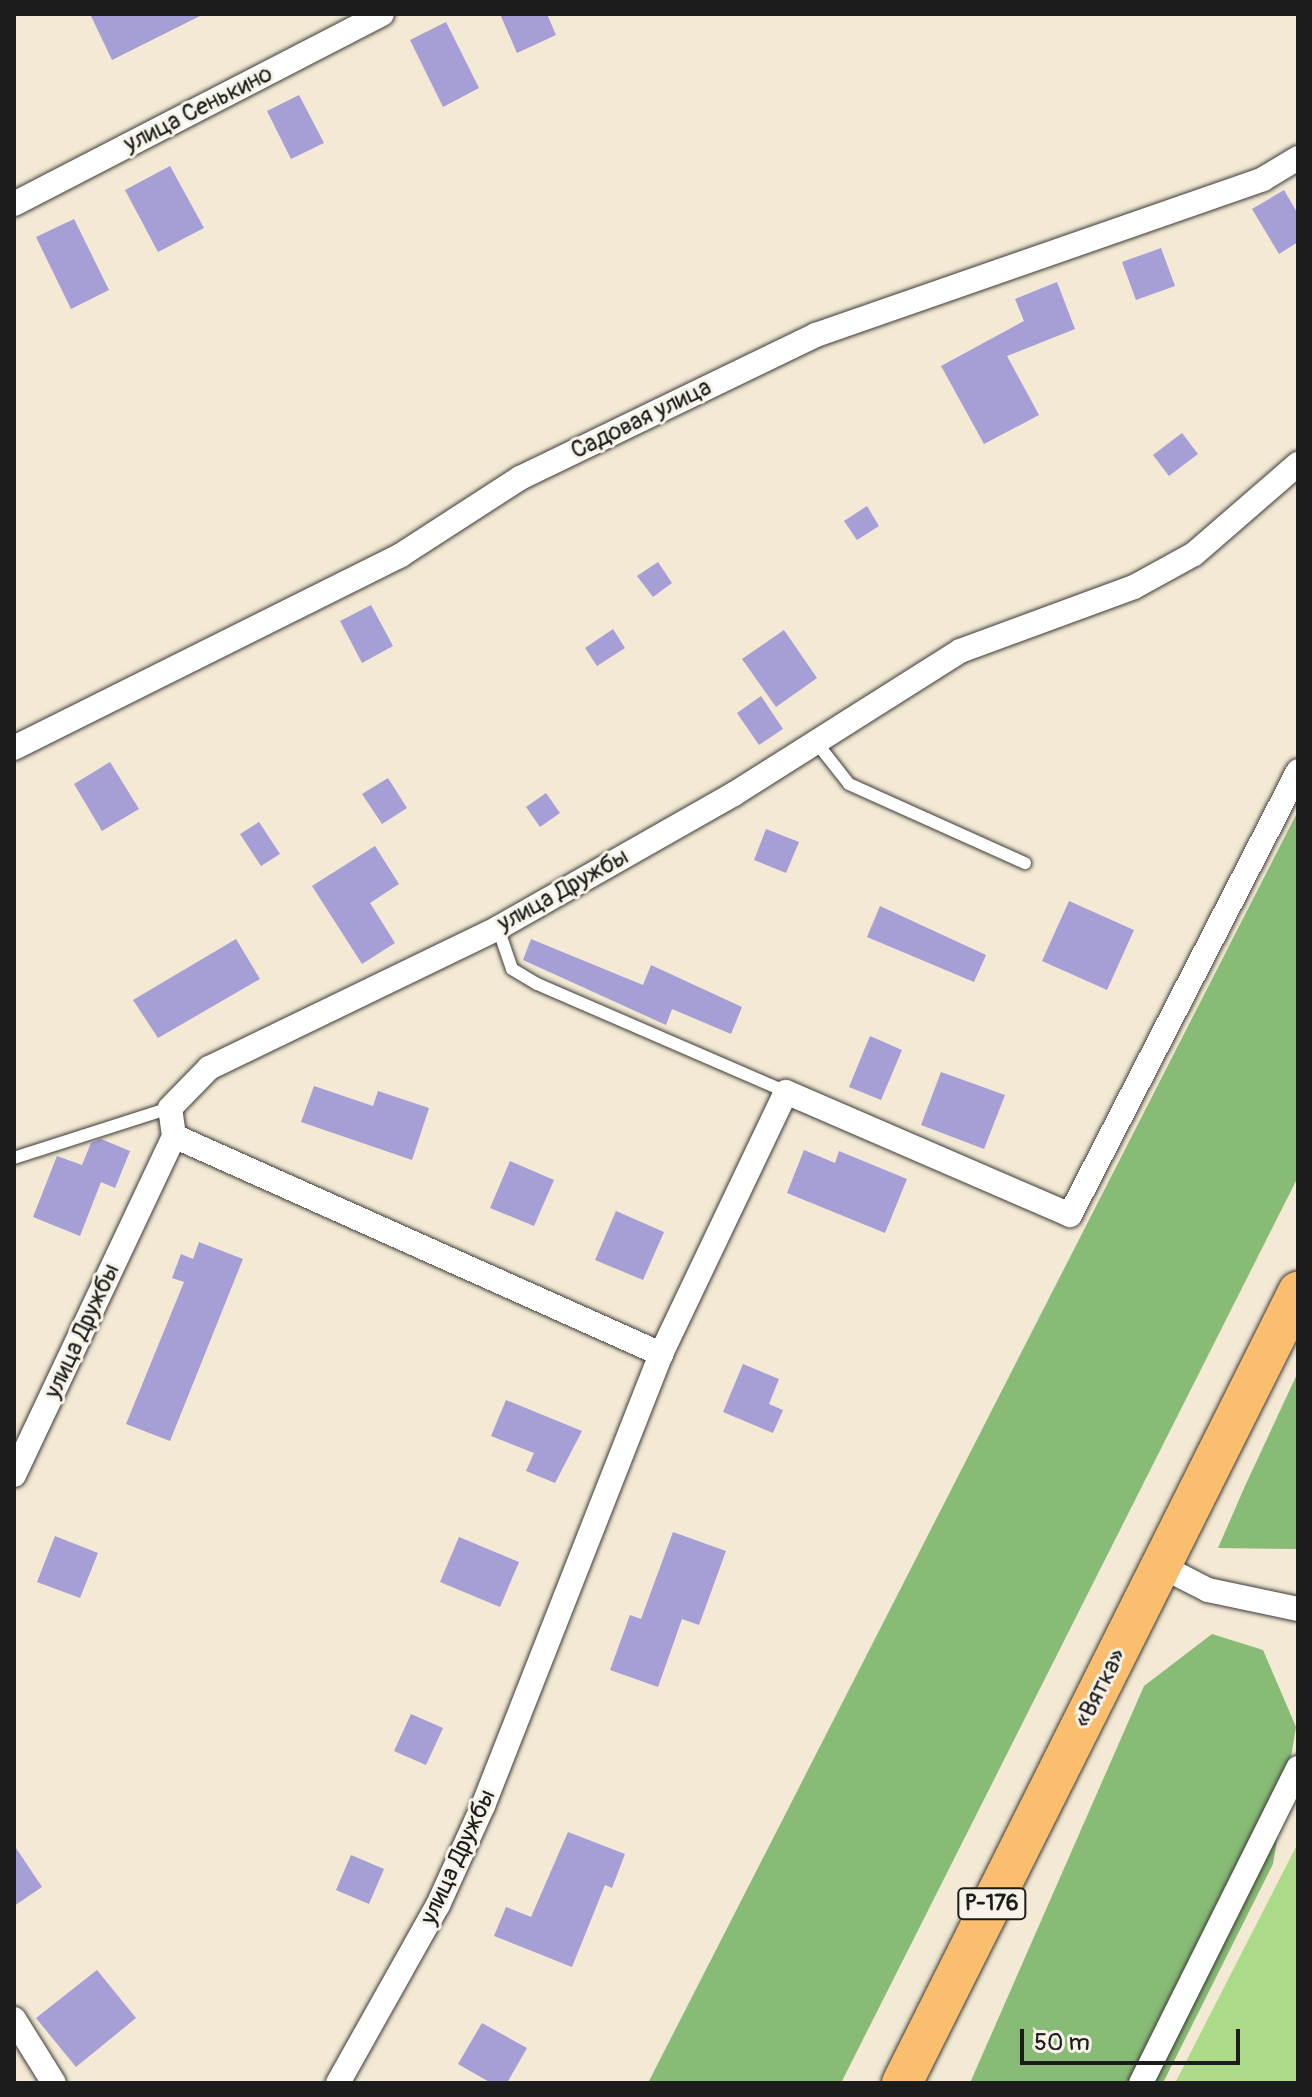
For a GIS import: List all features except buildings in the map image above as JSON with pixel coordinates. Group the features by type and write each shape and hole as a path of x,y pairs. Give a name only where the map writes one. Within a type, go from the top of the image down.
{"main road":[{"name":"«Вятка»","path":"902,2083 1298,1292"}],"street":[{"name":"улица Сенькино","path":"14,204 382,14"},
{"name":"Садовая улица","path":"14,748 401,555 520,478 816,335 1263,179 1298,158"},
{"name":"улица Дружбы","path":"170,1108 209,1068 498,928 816,742 960,651 1134,587 1194,554 1298,464"},
{"path":"786,1092 1070,1215 1298,771"},
{"name":"улица Дружбы","path":"338,2083 438,1905 470,1834 661,1354 786,1092"},
{"path":"170,1108 174,1136 661,1354"},
{"name":"улица Дружбы","path":"14,1475 174,1136"},
{"path":"1161,1566 1208,1590 1294,1616"},
{"path":"1141,2083 1298,1768"},
{"path":"14,2019 54,2083"}],"lane":[{"path":"816,742 849,784 1025,863"},
{"path":"498,928 512,969 537,984 786,1092"},
{"path":"14,1158 170,1108"}],"green space":[{"path":"1298,811 1298,1177 841,2083 648,2083"},
{"path":"1298,1372 1298,1549 1218,1548 1245,1486"},
{"path":"1212,1634 1263,1650 1296,1727 1273,1864 1163,2083 970,2083 1144,1686"},
{"path":"1298,1843 1298,2083 1175,2083"}]}
